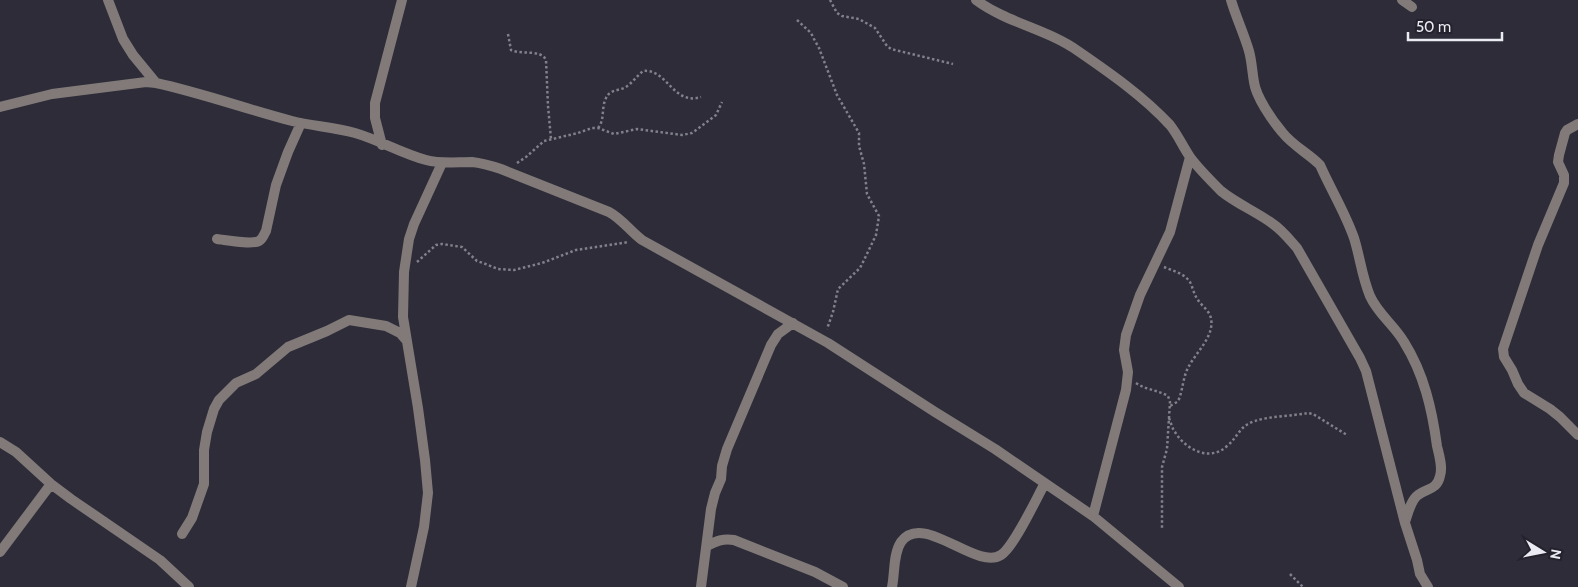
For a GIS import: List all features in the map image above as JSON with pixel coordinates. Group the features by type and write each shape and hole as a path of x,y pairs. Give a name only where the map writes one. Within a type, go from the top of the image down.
{"street":[{"path":"108,0 123,39 133,55 156,83"},
{"path":"382,145 375,118 375,103 402,0"},
{"path":"976,0 1001,16 1060,39 1078,50 1143,99 1174,131 1190,157 1222,192 1273,223 1297,248 1366,371 1405,523 1417,560 1420,574 1419,587"},
{"path":"1231,0 1249,50 1253,64 1254,81 1261,100 1282,132 1320,166 1354,239 1371,298 1380,314 1404,342 1420,373 1427,393 1441,466 1441,476 1432,489 1418,495 1405,523"},
{"path":"1402,0 1412,7"},
{"path":"0,107 52,94 146,82 156,83 301,123 335,128 421,158 442,163 473,162 501,169 609,212 618,217 642,240 828,343 995,449 1093,516 1179,587"},
{"path":"217,239 258,242 263,237 276,185 301,123"},
{"path":"1578,124 1567,130 1563,137 1558,162 1564,175 1564,183 1538,245 1503,349 1504,357 1524,393 1550,409 1578,435"},
{"path":"1093,516 1126,390 1128,372 1124,350 1126,335 1140,295 1170,232 1190,157"},
{"path":"411,587 424,527 428,493 420,417 403,316 404,272 412,232 442,163"},
{"path":"182,534 192,518 204,484 204,450 214,409 219,400 236,383 256,374 288,346 349,320 386,326 400,333 407,341"},
{"path":"701,587 711,509 721,480 722,466 727,449 771,345 778,334 793,323"},
{"path":"0,442 16,452 51,484 160,560 189,587"},
{"path":"892,587 896,557 901,543 908,536 918,533 953,544 979,557 988,559 999,557 1015,538 1045,483"},
{"path":"0,552 51,484"},
{"path":"707,546 726,538 734,540 815,572 843,587"},
{"path":"1420,574 1428,587"}],"path":[{"path":"830,0 837,14 859,19 875,28 891,50 953,64"},
{"path":"796,20 811,33 819,48 837,95 859,133 859,146 864,164 867,194 879,216 876,235 860,268 836,293 835,306 826,331 828,343"},
{"path":"508,34 511,50 540,54 546,60 552,139"},
{"path":"598,128 602,121 607,95 615,90 625,88 643,71 651,70 674,90 691,100 701,97"},
{"path":"501,169 526,157 540,142 592,128 598,128 614,134 637,129 682,136 692,133 716,115 722,102"},
{"path":"404,272 436,245 442,244 462,247 476,261 498,269 514,270 542,263 576,250 642,240"},
{"path":"1156,263 1178,272 1191,283 1197,300 1210,315 1211,323 1206,341 1187,368 1179,399 1170,406"},
{"path":"1128,372 1134,382 1144,388 1168,396 1170,406 1167,449 1162,467 1162,530"},
{"path":"1169,418 1175,432 1184,443 1198,452 1210,454 1220,452 1226,448 1242,427 1254,421 1308,413 1313,414 1347,436"},
{"path":"1290,574 1303,587"}]}
